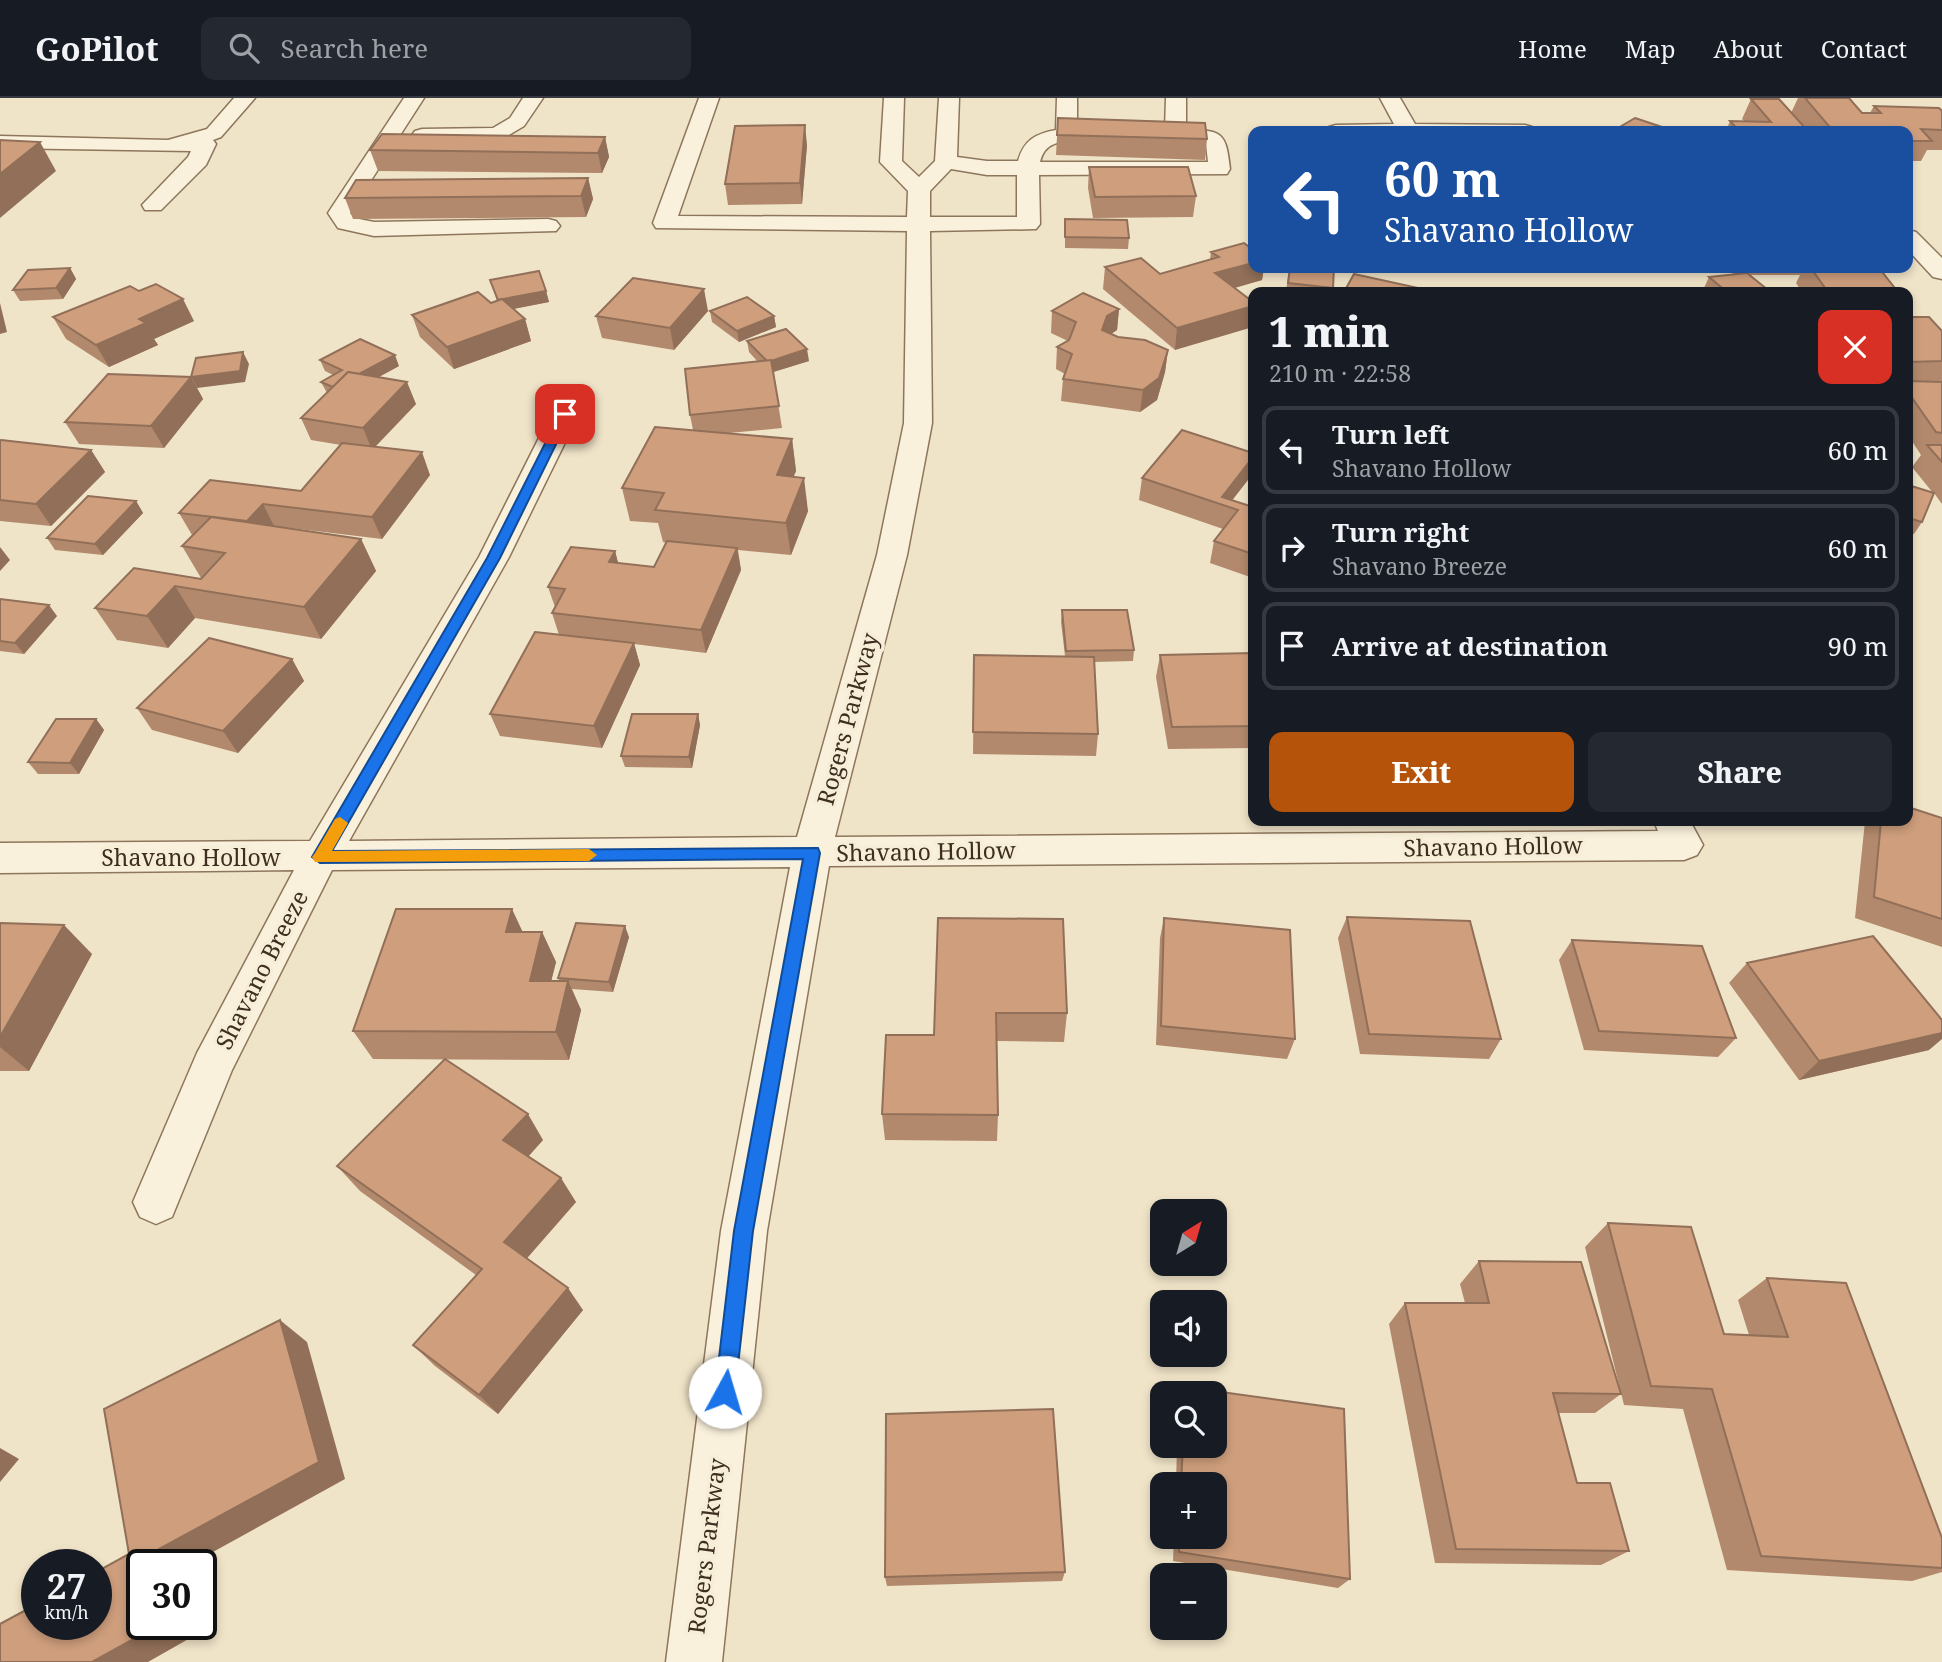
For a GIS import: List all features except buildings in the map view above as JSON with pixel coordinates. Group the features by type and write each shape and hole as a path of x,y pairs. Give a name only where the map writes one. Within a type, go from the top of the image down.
{"street":[{"path":"169,146 214,133 246,98"},
{"path":"414,98 339,213 345,223 374,229 548,226"},
{"path":"389,135 497,134 517,122 533,98"},
{"path":"709,98 664,223 919,208 1028,224 1028,168 1034,145 1046,138 1066,135 1107,136"},
{"path":"894,98 891,162 919,208"},
{"path":"919,208 946,162 949,98"},
{"path":"1066,135 1067,98"},
{"path":"1175,136 1176,98"},
{"path":"1390,98 1406,126"},
{"path":"946,162 987,168 1219,169 1216,141 1202,136 1134,136"},
{"path":"0,142 169,146 205,144 198,160 153,205"},
{"name":"Rogers Parkway","path":"694,1662 744,1231 812,853 892,555 918,423 919,208"},
{"path":"1913,242 1942,272"},
{"name":"Shavano Breeze","path":"156,1202 212,1066 320,857 494,558 565,414"},
{"name":"Shavano Hollow","path":"0,858 812,853 1678,833"}],"slow traffic":[{"path":"340,823 320,857 589,855"}],"route":[{"path":"565,414 494,558 320,857 812,853 744,1231 725,1392"}]}
